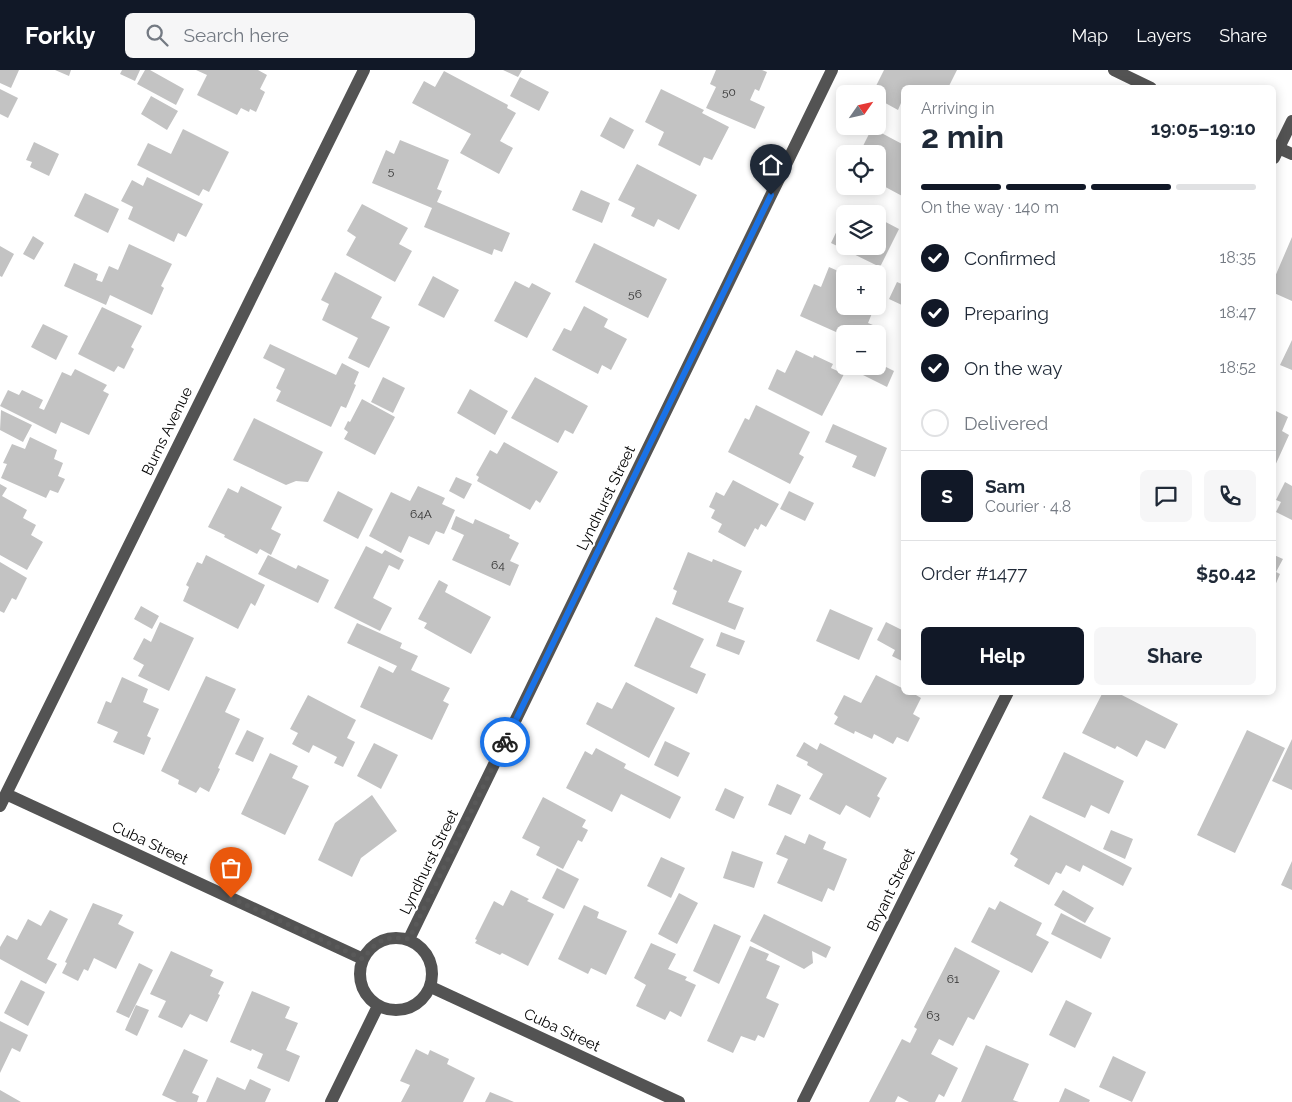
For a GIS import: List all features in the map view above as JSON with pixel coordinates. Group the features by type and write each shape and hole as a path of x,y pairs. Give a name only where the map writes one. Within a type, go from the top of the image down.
{"street":[{"name":"Burns Avenue","path":"0,806 364,70"},
{"name":"Lyndhurst Street","path":"409,939 832,70"},
{"path":"1114,70 1145,85"},
{"path":"1276,148 1292,121"},
{"path":"1276,150 1292,154"},
{"name":"Bryant Street","path":"804,1102 1007,695"},
{"name":"Cuba Street","path":"6,794 363,959"},
{"path":"391,937 409,939 422,947 430,959 433,973 430,988 418,1004 398,1011 378,1006 368,997 362,985 360,972 363,959 374,945 391,937"},
{"name":"Cuba Street","path":"430,988 679,1102"},
{"path":"331,1102 378,1006"}],"building":[{"path":"0,70 19,70 11,88 0,83"},
{"path":"55,70 71,70 69,76"},
{"path":"122,70 140,70 135,81 120,74"},
{"path":"145,70 150,70 184,89 176,105 137,84"},
{"path":"196,70 258,70 267,75 260,89 265,92 256,112 250,109 249,112 241,108 237,115 197,95 207,75"},
{"path":"503,70 522,70 518,77"},
{"path":"716,70 762,70 767,72 759,91 755,89 750,100 765,107 755,129 706,108 716,87 710,84"},
{"path":"884,70 957,70 950,85 901,85 901,103 898,110 886,103 886,85 876,85"},
{"path":"444,71 508,105 507,108 516,113 500,141 513,148 499,174 460,153 471,134 412,103 424,81 435,87"},
{"path":"520,77 549,92 539,111 510,96"},
{"path":"0,89 18,98 8,118 0,114"},
{"path":"661,89 704,110 702,113 729,127 712,160 704,157 700,166 658,145 664,132 645,122"},
{"path":"151,96 178,111 167,130 141,114"},
{"path":"610,117 634,130 624,149 600,136"},
{"path":"183,129 229,152 209,192 203,189 199,196 137,165 148,143 171,154"},
{"path":"868,135 885,135 901,143 901,195 886,187 886,145 864,145"},
{"path":"400,140 449,160 437,189 442,191 437,202 510,233 502,252 494,249 492,255 424,227 432,208 372,183 386,150 394,154"},
{"path":"34,142 59,154 49,176 30,167 32,162 26,160"},
{"path":"637,164 697,195 679,230 658,219 654,227 631,216 635,208 618,200"},
{"path":"147,177 203,204 186,237 178,233 174,242 128,219 133,207 121,201 132,180 143,186"},
{"path":"581,190 610,203 602,223 572,210"},
{"path":"85,193 119,209 108,233 74,216"},
{"path":"362,204 408,228 399,244 412,251 395,282 346,255 356,237 347,231"},
{"path":"886,222 899,229 886,255"},
{"path":"836,233 836,245 831,243"},
{"path":"33,236 44,243 34,260 23,254"},
{"path":"1292,237 1292,301 1276,294 1276,274"},
{"path":"594,243 667,279 648,318 575,282"},
{"path":"129,244 172,264 161,286 164,288 152,315 110,295 106,305 64,286 74,263 98,274 96,280 102,282 109,266 118,270"},
{"path":"0,246 14,254 2,277 0,276"},
{"path":"856,255 886,255 881,265 876,265"},
{"path":"829,267 836,270 836,315 871,315 868,323 873,325 836,325 836,332 800,316 814,284 821,287"},
{"path":"335,272 382,297 371,318 390,327 369,368 348,358 358,338 322,320 329,304 321,300"},
{"path":"433,276 459,290 444,318 418,305"},
{"path":"515,281 529,288 532,283 551,293 527,338 494,321"},
{"path":"897,282 901,284 901,305 889,299"},
{"path":"584,306 608,319 604,327 627,339 611,370 602,365 598,374 552,350 564,328 571,331"},
{"path":"102,307 142,326 131,347 134,349 124,369 118,366 114,372 78,354"},
{"path":"43,324 68,336 56,360 31,347"},
{"path":"1292,340 1292,370 1280,365"},
{"path":"270,344 336,375 342,363 359,372 354,384 356,385 346,408 341,406 331,427 276,401 281,391 276,388 285,369 263,358"},
{"path":"796,350 813,358 814,355 833,364 831,368 836,370 836,375 843,375 822,416 768,389 777,369 785,373"},
{"path":"886,367 894,371 887,387 863,375 886,375"},
{"path":"75,369 107,385 103,391 109,394 89,435 61,422 56,434 0,406 8,390 19,395 22,390 43,400 39,408 44,410 62,372 71,376"},
{"path":"383,377 405,388 393,413 371,402"},
{"path":"535,377 588,406 573,434 565,430 558,443 511,418"},
{"path":"470,389 508,411 495,435 457,413"},
{"path":"362,399 395,417 375,455 344,439 348,432 344,429 348,421 350,422"},
{"path":"756,405 810,432 799,454 804,457 790,484 728,452 745,418 749,420"},
{"path":"1,410 32,425 23,442 0,430"},
{"path":"1276,411 1288,417 1282,431 1289,435 1276,464"},
{"path":"254,418 323,452 308,482 296,481 286,485 233,460"},
{"path":"833,424 887,448 875,477 852,467 857,456 825,442"},
{"path":"30,437 57,450 54,459 63,463 58,476 65,479 58,493 50,490 46,498 1,478 7,464 3,463 12,444 25,449"},
{"path":"504,442 558,472 540,503 536,500 530,510 477,481 479,477 476,475 490,450 497,454"},
{"path":"456,477 472,484 464,499 449,491"},
{"path":"733,480 779,504 766,527 761,524 758,530 755,528 745,547 718,532 722,524 711,518 715,510 709,507 716,492 724,496"},
{"path":"1285,482 1292,486 1292,520 1276,512 1281,502 1276,500"},
{"path":"0,484 7,488 2,496 27,510 23,518 36,525 31,535 43,542 27,570 0,555"},
{"path":"241,486 282,507 271,529 281,534 271,555 260,549 257,554 208,527 228,488 238,493"},
{"path":"418,486 445,498 442,504 455,510 444,534 436,531 429,545 409,536 401,553 369,536 391,492 410,501"},
{"path":"338,491 373,509 358,539 323,521"},
{"path":"789,491 814,503 805,521 780,509"},
{"path":"456,516 473,524 475,519 510,535 509,538 519,543 510,561 519,565 510,586 452,560 464,535 451,529"},
{"path":"366,546 382,554 385,550 404,560 399,570 389,565 373,598 392,608 380,631 334,608"},
{"path":"688,552 712,562 713,559 742,571 728,602 744,608 735,630 672,604 677,591 673,589"},
{"path":"206,555 265,585 255,606 251,603 238,629 183,601 189,587 186,585 197,562 202,564"},
{"path":"268,555 296,569 298,565 329,580 318,603 258,574"},
{"path":"1276,556 1283,559 1276,572"},
{"path":"0,562 27,578 16,600 12,598 4,613 0,611"},
{"path":"1276,572 1280,574 1276,583"},
{"path":"439,580 448,585 445,592 491,617 471,654 424,628 427,623 418,619"},
{"path":"141,606 159,616 152,629 134,619"},
{"path":"830,609 873,628 859,660 816,641"},
{"path":"656,617 704,639 690,667 706,674 697,694 634,666"},
{"path":"160,622 194,638 169,691 138,676 144,665 133,659 144,638 151,642"},
{"path":"886,622 901,630 901,660 892,656 895,650 877,640"},
{"path":"357,623 402,643 400,648 418,656 411,670 450,688 443,701 449,704 432,740 360,707 379,666 393,673 397,666 347,643"},
{"path":"721,632 745,641 739,655 716,646"},
{"path":"876,675 901,688 901,695 916,695 921,698 913,714 920,718 908,742 897,737 893,744 874,734 872,739 855,731 854,734 834,724 838,717 834,714 844,695 861,703"},
{"path":"206,676 236,689 225,712 240,719 209,792 200,787 196,793 178,784 179,780 161,771"},
{"path":"122,677 148,689 143,702 159,709 147,736 151,738 144,755 113,742 118,732 97,723 106,701 111,703"},
{"path":"626,682 675,708 649,758 586,724 597,702 612,709"},
{"path":"308,695 356,720 347,738 355,742 343,767 334,763 337,757 313,745 309,753 292,744 298,733 290,729"},
{"path":"1101,695 1122,695 1178,724 1165,749 1146,740 1137,757 1117,746 1115,749 1082,733"},
{"path":"247,730 264,738 253,762 235,754"},
{"path":"1247,730 1285,748 1235,853 1197,835"},
{"path":"1292,739 1292,790 1272,781"},
{"path":"665,741 690,753 678,777 654,765"},
{"path":"804,742 817,750 820,743 887,778 877,796 880,798 870,818 846,805 840,815 809,799 823,774 807,765 808,762 796,756"},
{"path":"374,743 398,755 381,789 357,776"},
{"path":"596,748 626,764 624,768 681,797 670,819 621,794 612,812 566,788 585,751 592,755"},
{"path":"1064,752 1124,781 1109,814 1091,805 1085,818 1042,798"},
{"path":"270,753 298,766 292,778 309,786 285,835 241,814"},
{"path":"777,784 801,795 791,815 768,805"},
{"path":"725,788 744,797 734,819 715,810"},
{"path":"372,795 397,831 361,858 352,877 318,860 335,823"},
{"path":"543,797 586,820 582,827 588,830 582,842 578,840 563,869 536,855 540,847 522,838"},
{"path":"1030,815 1132,868 1123,886 1083,865 1080,872 1066,865 1061,874 1056,872 1049,885 1014,866 1018,859 1010,854"},
{"path":"1111,830 1133,839 1125,859 1103,849"},
{"path":"809,834 826,842 823,849 847,859 834,891 828,888 822,902 777,883 788,859 776,854 785,835 805,844"},
{"path":"732,851 763,862 754,888 723,878"},
{"path":"661,857 685,868 671,898 647,886"},
{"path":"1292,861 1292,890 1281,885"},
{"path":"557,868 579,879 564,909 542,898"},
{"path":"511,890 529,899 527,901 554,914 528,966 502,953 500,955 475,943 477,940 475,939 494,901 503,906"},
{"path":"1063,890 1094,908 1085,923 1054,905"},
{"path":"679,893 698,903 677,944 658,934"},
{"path":"1000,901 1042,923 1036,935 1049,942 1032,973 971,942 989,907 995,910"},
{"path":"93,903 123,915 118,924 134,932 116,969 94,958 88,971 84,969 78,981 62,973 67,963 65,962"},
{"path":"584,905 599,912 597,918 627,931 606,975 591,968 588,974 558,959"},
{"path":"50,910 68,919 47,959 57,964 46,984 0,959 0,947 7,935 17,940 28,919 41,926"},
{"path":"1061,913 1111,938 1101,959 1051,934"},
{"path":"764,914 831,947 826,958 812,951 813,963 804,969 750,941"},
{"path":"714,924 741,936 719,984 693,971"},
{"path":"651,943 676,954 668,969 687,977 685,980 696,985 681,1017 670,1011 665,1020 636,1006 646,985 634,978"},
{"path":"750,946 769,954 766,960 780,966 766,998 779,1004 764,1038 758,1035 755,1041 741,1036 733,1053 707,1041"},
{"path":"955,947 1000,971 974,1020 968,1017 953,1046 939,1039 931,1054 958,1068 944,1097 939,1094 935,1102 909,1102 898,1096 895,1102 869,1102 902,1039 910,1043 917,1029 914,1027"},
{"path":"171,951 213,970 210,976 224,982 207,1022 190,1014 182,1028 158,1017 166,1001 150,994"},
{"path":"139,963 153,970 129,1018 116,1012"},
{"path":"21,980 45,992 28,1026 4,1013"},
{"path":"252,991 290,1007 285,1018 298,1023 286,1050 300,1056 289,1082 257,1068 263,1054 230,1042"},
{"path":"1066,1000 1092,1013 1075,1048 1049,1035"},
{"path":"136,1005 149,1010 137,1036 125,1030"},
{"path":"0,1021 28,1035 20,1052 12,1048 0,1073"},
{"path":"986,1045 1029,1064 1013,1100 1019,1102 961,1102"},
{"path":"184,1049 208,1060 192,1093 199,1096 197,1102 177,1102 162,1095"},
{"path":"416,1049 428,1055 430,1050 449,1059 447,1064 475,1078 463,1102 401,1102 410,1085 400,1081"},
{"path":"1113,1056 1146,1072 1132,1102 1099,1087"},
{"path":"217,1077 245,1090 250,1079 271,1089 265,1102 206,1102"},
{"path":"1065,1088 1090,1100 1089,1102 1059,1102"},
{"path":"0,1090 21,1102 0,1102"},
{"path":"490,1092 514,1102 485,1102"}],"way so far":[{"path":"231,898 363,959 374,945 391,937 409,939 505,742"}],"route":[{"path":"505,742 771,195"}]}
